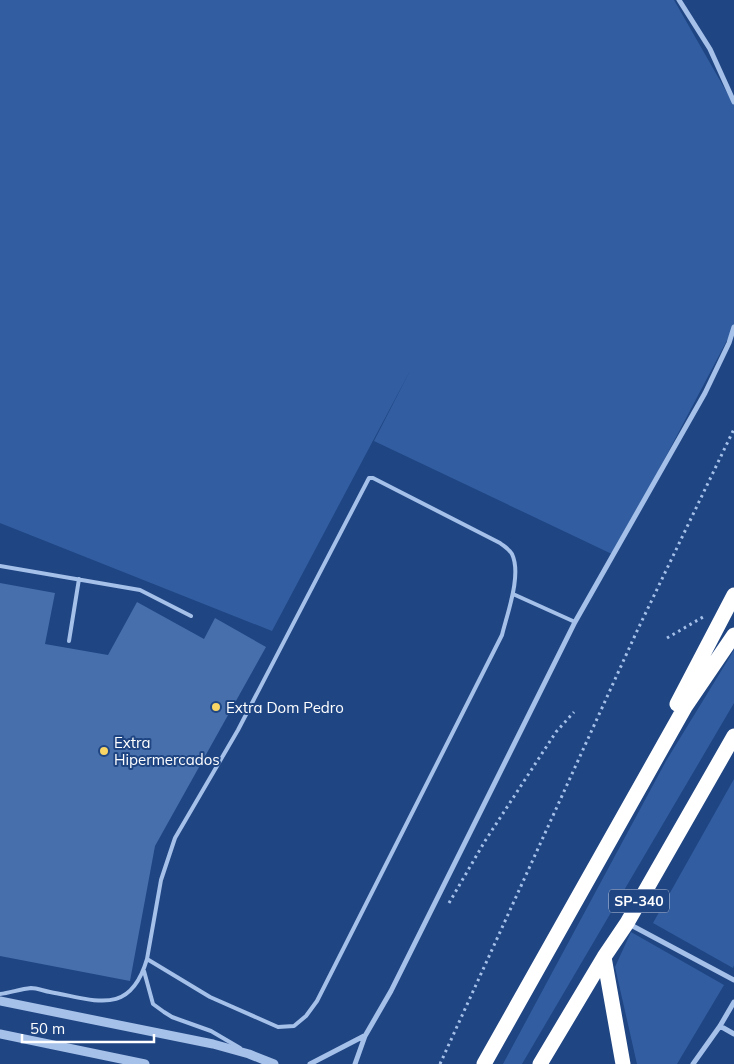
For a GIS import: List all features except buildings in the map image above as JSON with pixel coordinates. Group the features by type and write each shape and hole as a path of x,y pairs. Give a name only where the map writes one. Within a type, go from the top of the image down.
{"highway":[{"path":"628,806 650,756 734,595"},
{"path":"484,1064 685,707 734,635"},
{"name":"SP-340","path":"540,1064 604,956 627,923 734,736"},
{"path":"604,956 623,1064"}],"street":[{"path":"679,0 710,49 734,102"},
{"path":"355,1064 365,1036 391,991 575,622 705,392 729,343 734,328"},
{"path":"627,923 734,980"},
{"path":"0,1001 212,1044 249,1054 274,1064"},
{"path":"693,1064 720,1026 734,1002"},
{"path":"720,1026 734,1034"},
{"path":"0,1034 146,1064"},
{"path":"310,1064 365,1036"}],"lane":[{"path":"0,994 32,988 106,1002 121,998 127,994 144,971 161,880 175,838 238,730 368,478 373,478 509,550 513,556 515,569 513,594 502,635 317,1001 306,1016 294,1026 278,1027 210,997 147,959"},
{"path":"0,566 140,590 191,616"},
{"path":"69,641 79,579"},
{"path":"513,594 575,622"},
{"path":"144,971 153,1004 172,1017 211,1031 249,1054"}],"path":[{"path":"440,1064 637,631 734,428"},
{"path":"667,638 706,616"},
{"path":"448,905 485,841 556,732 574,712"}],"shaded area":[{"path":"0,0 674,0 734,105 734,327 614,555 374,441 411,369 272,631 0,523"},
{"path":"734,650 734,703 522,1064 503,1064 666,761"},
{"path":"734,779 734,965 733,968 653,923"},
{"path":"631,932 724,985 677,1064 637,1064 615,967"}],"place":[{"name":"Extra Dom Pedro","path":"216,707"},
{"name":"Extra Hipermercados","path":"104,751"}]}
